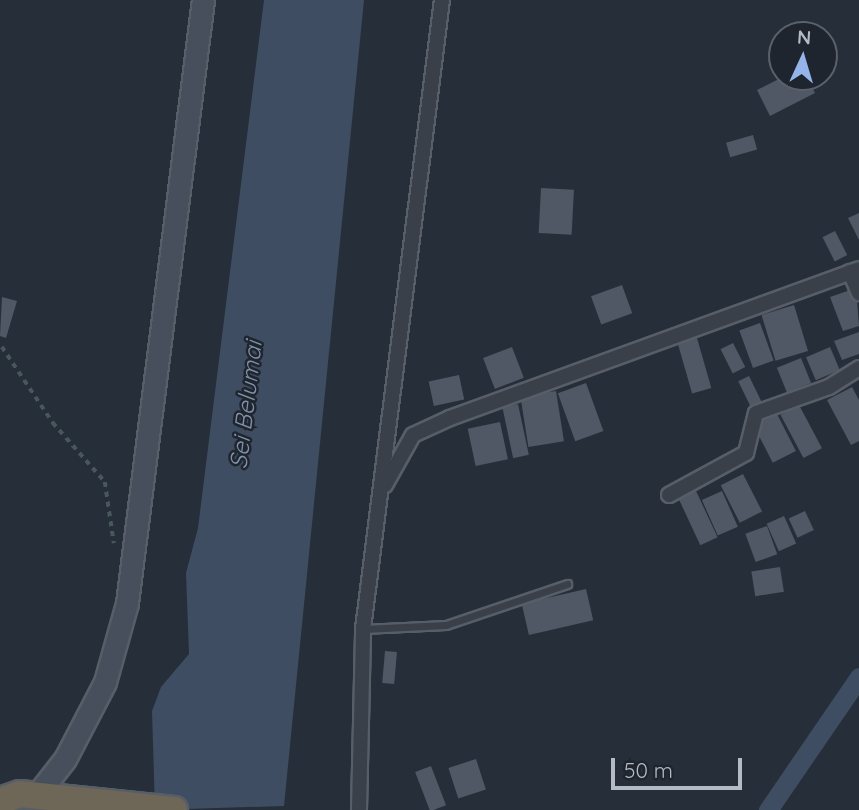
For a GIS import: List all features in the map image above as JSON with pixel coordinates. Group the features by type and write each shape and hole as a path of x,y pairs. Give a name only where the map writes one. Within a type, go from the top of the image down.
{"highway":[{"path":"0,801 36,796 174,810"}],"street":[{"path":"36,796 65,759 105,682 127,604 203,0"},
{"path":"359,810 363,629 442,0"},
{"path":"377,502 413,435 855,271 859,293"},
{"path":"669,495 746,453 756,413 829,387 859,368"}],"lane":[{"path":"363,629 446,625 567,584"}],"path":[{"path":"2,346 53,423 105,482 114,547"}],"water":[{"name":"Sei Belumai","path":"264,0 364,0 284,806 155,810 152,711 161,687 189,654 186,573 198,528"}],"building":[{"path":"768,84 768,91 815,93 770,116 757,90"},
{"path":"753,135 757,149 730,157 726,143"},
{"path":"541,188 574,190 572,235 539,233"},
{"path":"859,213 859,240 848,218"},
{"path":"835,231 847,255 835,261 823,237"},
{"path":"622,285 632,313 601,324 591,296"},
{"path":"856,288 859,326 843,331 830,297"},
{"path":"2,297 17,301 6,338 0,336"},
{"path":"794,305 808,351 776,361 761,315"},
{"path":"760,323 774,361 753,368 739,331"},
{"path":"859,332 859,354 842,360 834,341"},
{"path":"697,338 711,388 692,393 678,344"},
{"path":"733,343 745,367 733,373 721,349"},
{"path":"512,347 524,378 495,389 483,358"},
{"path":"830,347 840,370 816,380 806,357"},
{"path":"801,358 811,383 787,393 777,368"},
{"path":"459,375 464,399 434,406 429,381"},
{"path":"749,376 762,403 751,408 738,381"},
{"path":"586,383 603,431 575,441 558,393"},
{"path":"852,387 859,400 859,441 851,445 827,400"},
{"path":"556,391 564,441 528,447 520,397"},
{"path":"518,404 529,455 513,458 502,407"},
{"path":"799,405 822,448 803,458 780,415"},
{"path":"775,410 796,451 773,463 752,422"},
{"path":"500,422 508,459 476,466 468,429"},
{"path":"743,474 762,511 740,523 721,485"},
{"path":"696,491 718,537 700,545 679,499"},
{"path":"722,491 738,527 718,536 702,500"},
{"path":"805,511 814,530 798,538 789,519"},
{"path":"784,516 796,543 779,551 767,524"},
{"path":"767,526 777,554 756,562 745,534"},
{"path":"780,567 784,592 755,596 751,572"},
{"path":"586,589 593,620 529,635 522,604"},
{"path":"385,651 397,652 394,684 382,683"},
{"path":"476,759 486,789 458,798 448,768"},
{"path":"431,766 446,805 430,810 415,772"}],"waterway":[{"path":"768,810 859,677"}]}
